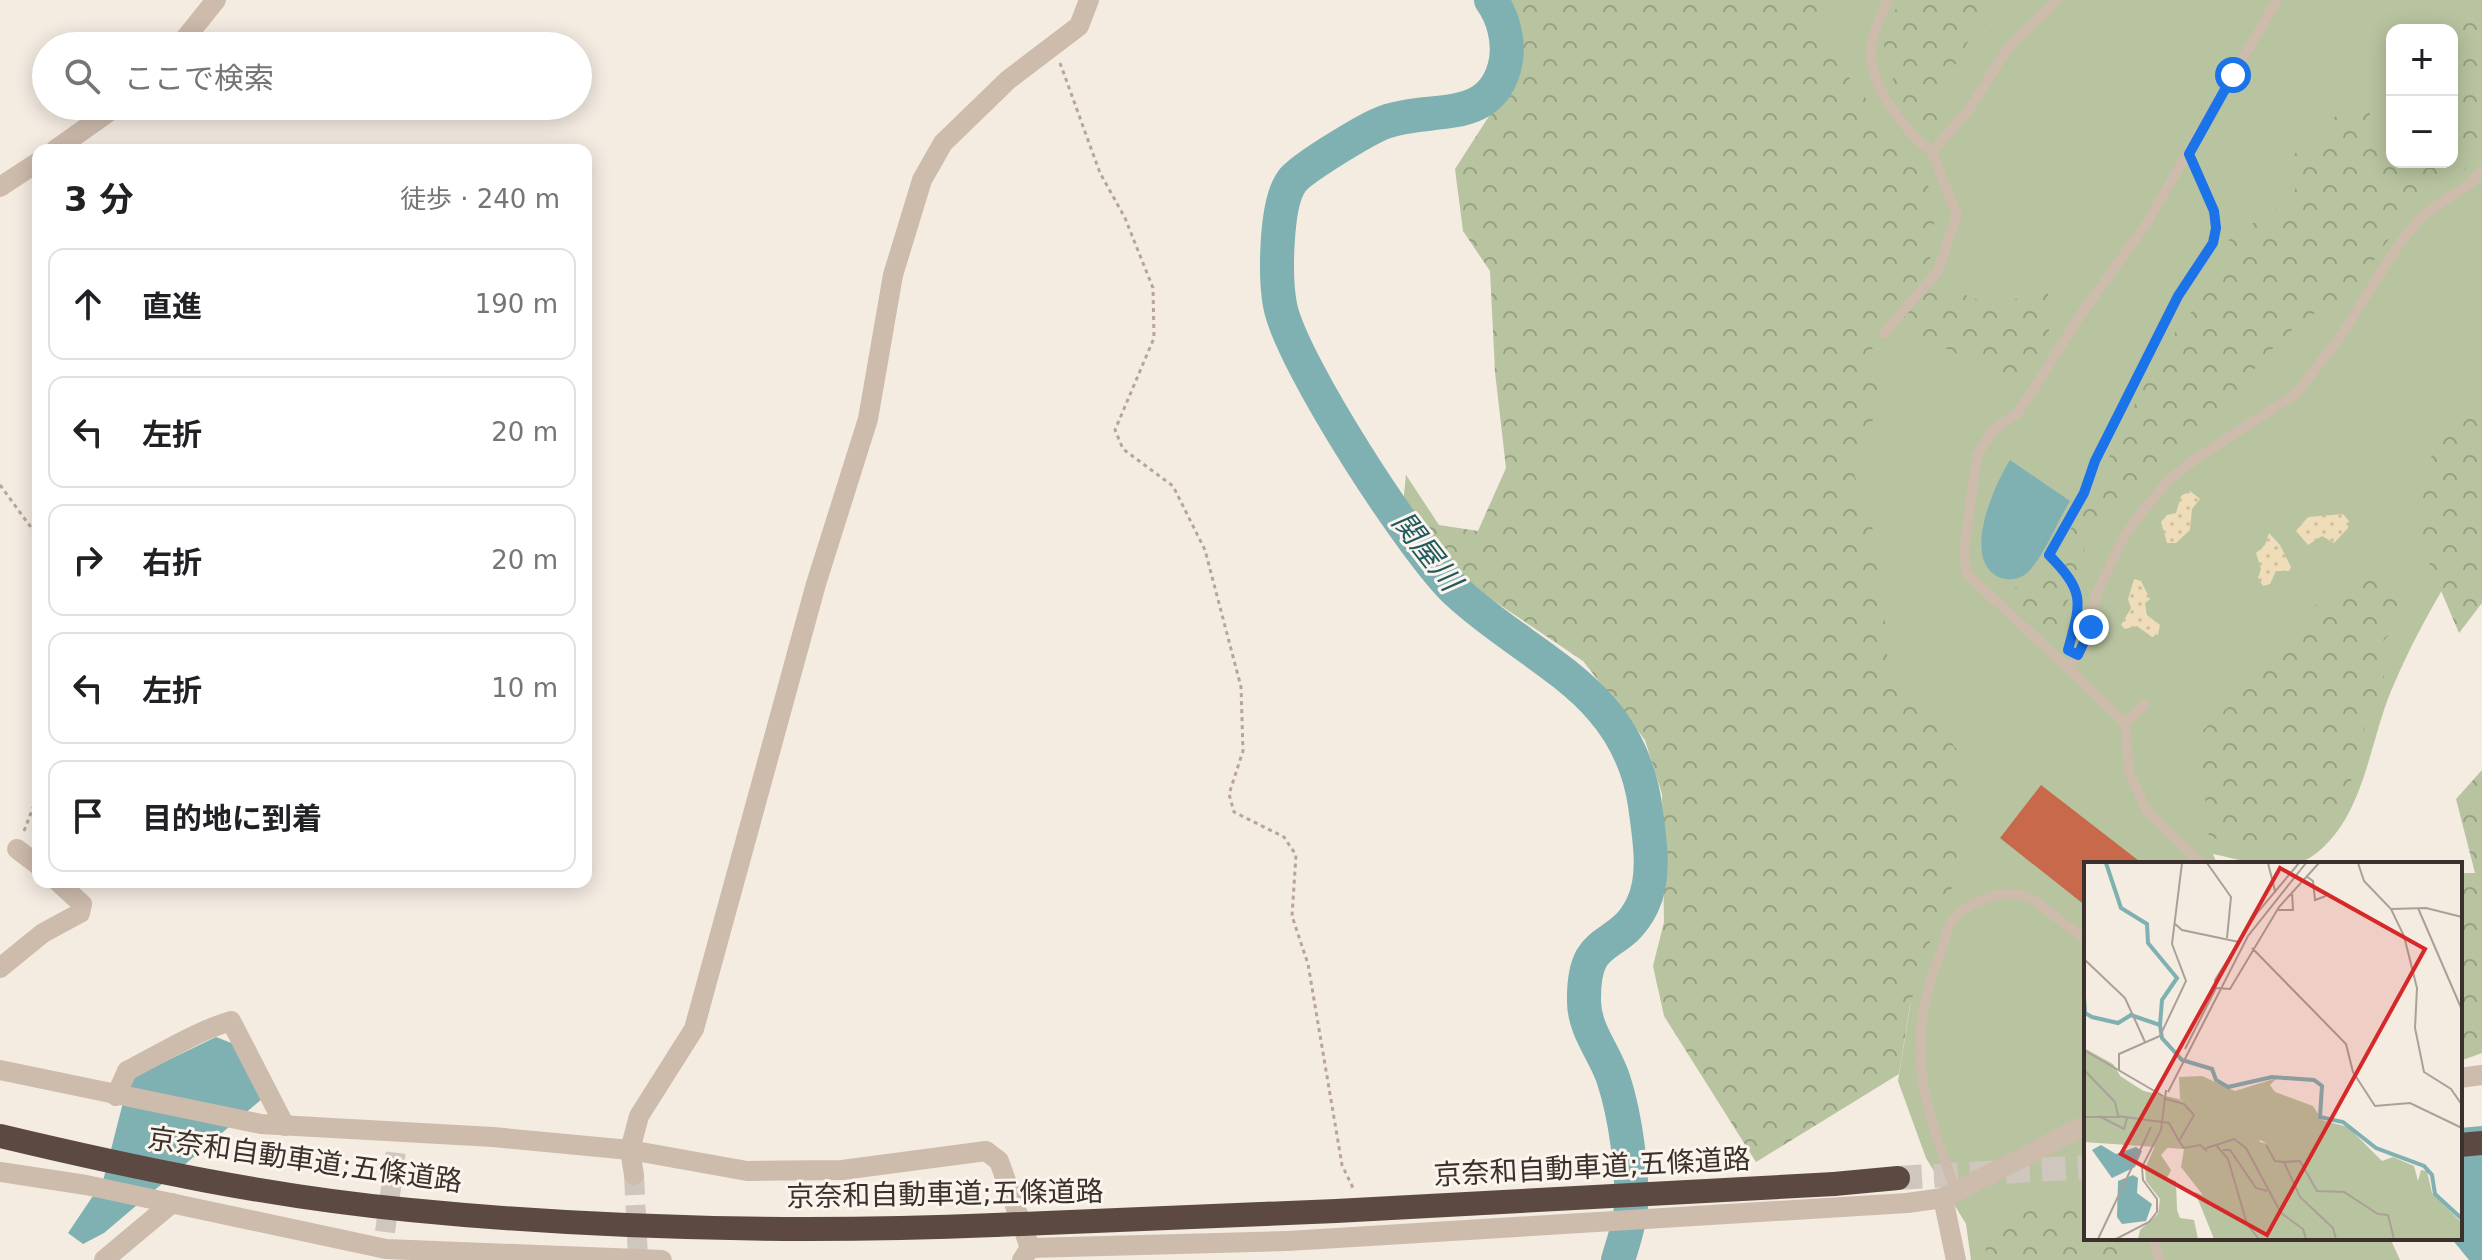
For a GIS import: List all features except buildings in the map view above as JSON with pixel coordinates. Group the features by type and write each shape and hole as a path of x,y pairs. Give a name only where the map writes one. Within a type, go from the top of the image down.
{"highway":[{"name":"京奈和自動車道;五條道路","path":"0,1136 191,1177 407,1210 569,1222 866,1230 1336,1211 1898,1178"},
{"path":"2462,1145 2482,1143"}],"street":[{"path":"190,32 216,0"},
{"path":"634,1175 630,1150 639,1116 694,1029 816,584 868,419 893,275 922,180 943,143 1008,80 1079,26 1089,0"},
{"path":"63,144 97,120"},
{"path":"0,187 32,166"},
{"path":"17,849 32,860"},
{"path":"0,968 43,933 80,913 82,904 65,888"},
{"path":"116,1096 127,1071 193,1039 206,1028 231,1021 285,1126"},
{"path":"0,1070 261,1124 395,1141 493,1137 630,1150 716,1167 782,1172 842,1170 986,1151 999,1161 1026,1254 1907,1203 1950,1195 2084,1126"},
{"path":"2462,1078 2482,1075"},
{"path":"0,1172 385,1240 447,1256 662,1260"},
{"path":"1950,1195 1956,1260"},
{"path":"104,1260 172,1203"}],"lane":[{"path":"1884,333 1938,271 1957,215 1932,152 1912,136 1875,76 1871,52 1879,19 1888,0"},
{"path":"1932,152 1970,108 2008,48 2057,0"},
{"path":"2200,862 2147,811 2129,772 2125,723 1966,573 1964,551 1977,455 1993,430 2018,413 2189,154 2277,0"},
{"path":"2078,655 2068,650 2079,601 2073,579 2049,555 2084,493 2095,461 2178,296 2213,243 2216,228 2214,211 2189,154"},
{"path":"2068,668 2086,644 2096,595 2123,538 2142,512 2169,480 2194,460 2297,393 2340,337 2399,244 2423,215 2482,171"},
{"path":"2125,723 2145,704"},
{"path":"1950,1195 1921,1071 1920,1030 1923,1002 1953,920 1974,905 1996,895 2018,893 2073,933 2084,936"},
{"path":"2154,1240 2160,1260"}],"path":[{"path":"1054,48 1100,173 1125,218 1153,288 1154,338 1115,430 1123,449 1173,486 1205,550 1241,687 1243,751 1229,794 1234,812 1284,837 1296,855 1292,916 1308,964 1342,1165 1353,1189"},
{"path":"0,485 32,529"},
{"path":"17,849 32,810"}],"green space":[{"path":"1502,0 1822,0 1809,28 1908,150 1926,179 1936,209 1930,260 1948,289 1976,299 2004,303 2030,294 2048,293 2050,322 2046,344 2033,362 2009,380 1947,349 1912,340 1887,308 1871,345 1888,389 1851,465 1880,551 1888,666 1959,752 1963,815 1949,905 1931,939 1910,1005 1899,1074 1756,1162 1664,1016 1653,966 1664,922 1662,794 1645,740 1583,661 1469,584 1403,504 1406,475 1439,525 1478,531 1506,468 1495,372 1490,271 1463,231 1455,169 1500,99 1519,58 1513,20"},
{"path":"1790,0 2482,0 2482,525 2433,606 2400,669 2355,801 2331,840 2314,855 2299,862 2251,862 2213,854 2216,862 2084,862 2084,1240 2391,1240 2400,1260 1971,1260 1966,1224 1926,1158 1898,1081 1920,944 1876,669 1823,432 1887,388 1859,315"},
{"path":"1900,0 2009,0 1997,16 1971,36 1941,95 1945,116 1932,135 1915,128 1886,58 1884,36"},
{"path":"2464,0 2482,0 2481,136 2480,148 2474,159 2458,176 2410,214 2379,253 2353,295 2319,310 2293,329 2154,479 2091,528 2056,638 2000,593 2041,578 2089,498 2145,384 2178,328 2216,282 2230,237 2289,202 2300,179 2272,182 2297,151 2326,141 2332,118 2371,103 2366,150 2386,143 2386,168 2458,168 2456,24"},
{"path":"2482,407 2482,603 2459,633 2422,546 2417,494 2435,447"},
{"path":"2380,571 2396,581 2399,623 2379,646 2385,684 2359,741 2352,778 2337,816 2310,843 2267,844 2209,838 2199,734 2255,682 2317,604"},
{"path":"2482,770 2482,1053 2462,1060 2462,873 2475,873 2456,799"},
{"path":"2081,1210 2084,1212 2084,1240 2119,1240 2131,1260 1985,1260 1987,1231 2029,1211"}],"sand":[{"path":"2190,491 2200,499 2192,509 2190,530 2176,543 2167,543 2161,522 2167,515 2176,513 2181,496"},
{"path":"2343,514 2349,521 2348,528 2334,543 2322,536 2308,545 2296,531 2308,517"},
{"path":"2269,533 2280,545 2291,567 2289,571 2276,571 2270,584 2263,586 2258,578 2261,569 2256,553 2265,545"},
{"path":"2134,579 2141,581 2150,599 2145,603 2147,615 2160,625 2158,635 2152,637 2137,626 2125,629 2121,625 2131,608 2128,599"}],"water":[{"path":"2010,460 2070,501 2035,564 2016,579 2001,578 1989,569 1981,540 1989,503"},
{"path":"216,1037 234,1044 263,1098 104,1233 83,1244 68,1233 103,1181 129,1079"},
{"path":"2482,1126 2482,1260 2469,1260 2453,1240 2462,1240 2462,1128"}],"waterway":[{"name":"関屋川","path":"1491,0 1504,28 1507,52 1499,81 1488,96 1475,105 1458,110 1385,122 1335,149 1292,181 1286,192 1279,223 1278,293 1289,332 1329,410 1413,539 1458,593 1573,681 1598,705 1619,733 1635,765 1645,805 1651,856 1647,894 1633,921 1596,952 1589,963 1584,1001 1591,1032 1614,1081 1627,1143 1631,1206 1618,1260"}],"tunnel":[{"path":"385,1232 396,1151"},
{"path":"1898,1178 2084,1167"},
{"path":"634,1175 638,1258"}],"route":[{"path":"2091,627 2086,644 2078,655 2068,650 2079,601 2073,579 2049,555 2084,493 2095,461 2178,296 2213,243 2216,228 2214,211 2189,154 2233,75"}]}
